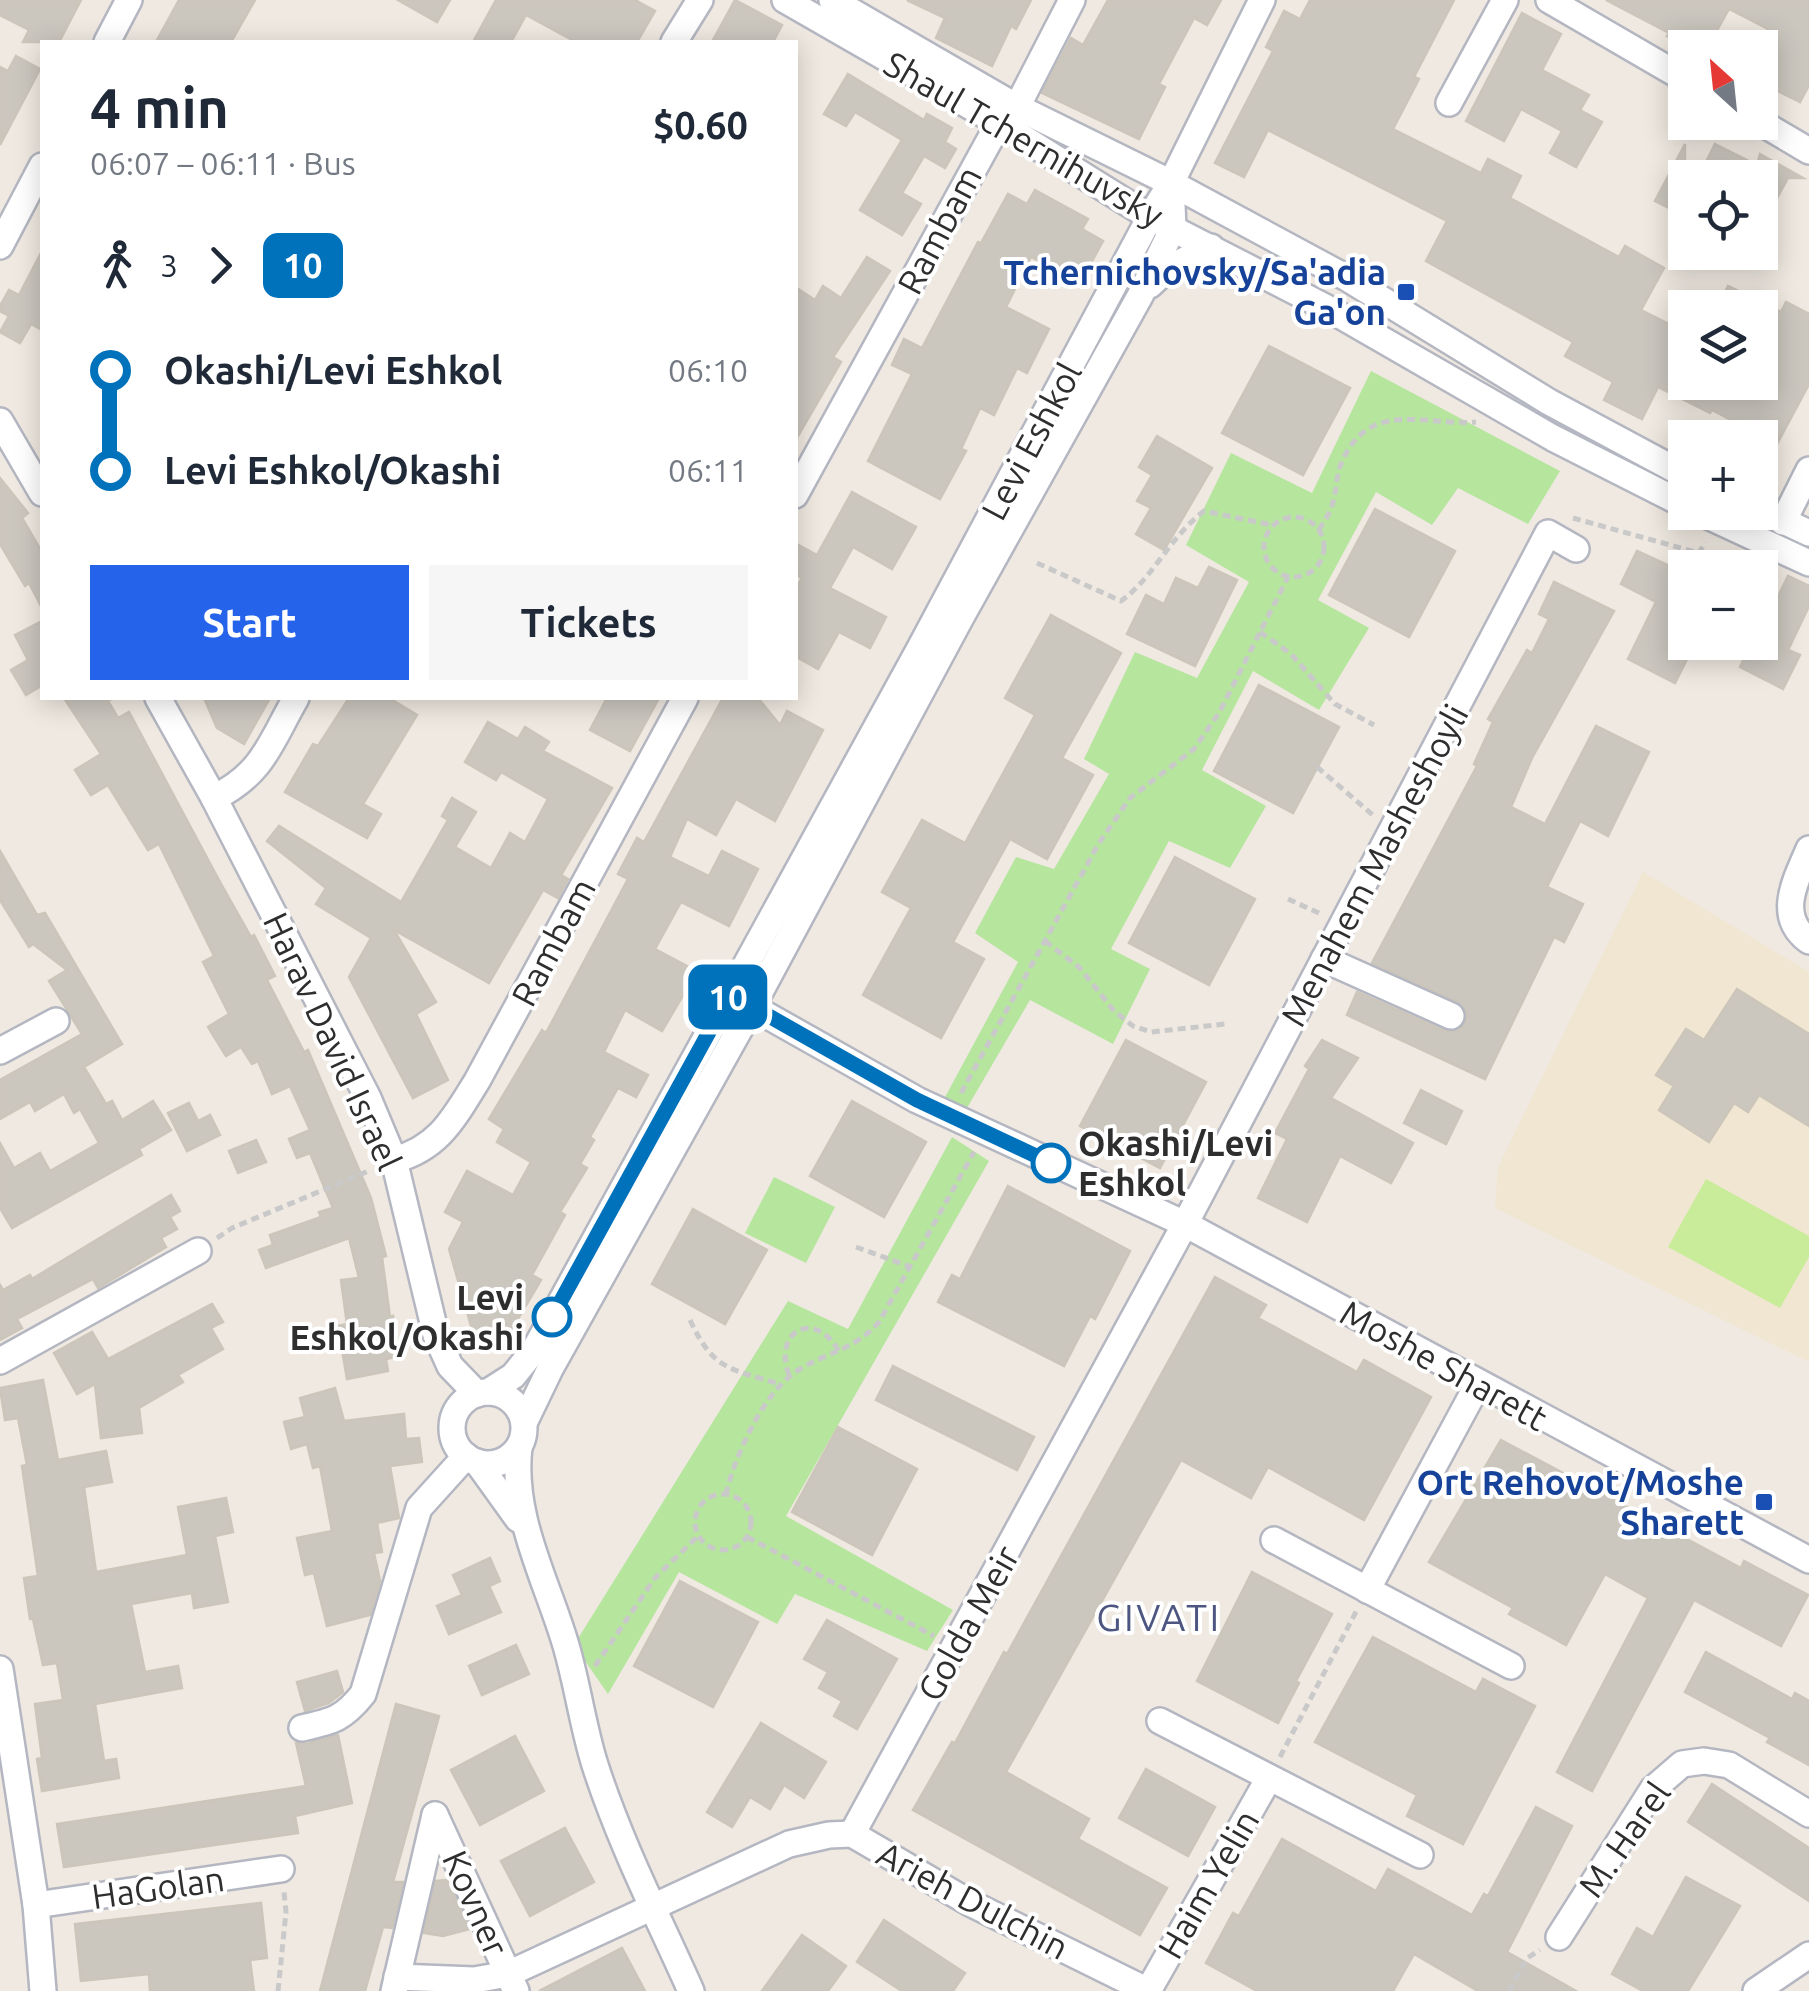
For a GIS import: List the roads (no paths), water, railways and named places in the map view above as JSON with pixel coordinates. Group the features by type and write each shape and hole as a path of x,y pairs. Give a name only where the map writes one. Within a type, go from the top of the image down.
{"street":[{"path":"108,40 129,0"},
{"path":"675,40 700,0"},
{"name":"Shaul Tchernihuvsky","path":"785,0 1008,115 1171,183 1347,278 1548,402 1668,465"},
{"name":"Shaul Tchernihuvsky","path":"832,0 1008,115 1161,222 1329,308 1494,404 1668,496"},
{"name":"Rambam","path":"798,490 1072,0"},
{"name":"Levi Eshkol","path":"482,1393 513,1376 535,1350 960,618 1140,296 1171,183 1262,0"},
{"path":"1449,103 1505,0"},
{"path":"1549,0 1668,69"},
{"path":"1778,133 1809,151"},
{"path":"0,246 40,170"},
{"name":"Levi Eshkol","path":"521,1435 550,1369 920,648 1161,222"},
{"path":"1140,296 1167,269 1212,248"},
{"path":"0,421 40,490"},
{"path":"1778,508 1809,470"},
{"path":"1778,519 1809,533"},
{"path":"1737,530 1809,563"},
{"name":"Menahem Masheshoyli","path":"1186,1224 1548,534 1576,549"},
{"name":"Harav David Israel","path":"159,700 214,798 368,1098 394,1160 436,1334 450,1366 482,1393"},
{"path":"214,798 234,788 261,764 295,700"},
{"name":"Rambam","path":"394,1160 418,1154 437,1137 477,1081 684,700"},
{"path":"1809,849 1790,900 1795,926 1809,941"},
{"path":"1324,959 1451,1016"},
{"name":"Moshe Sharett","path":"741,1001 948,1115 1186,1224 1809,1560"},
{"path":"0,1051 56,1021"},
{"name":"Golda Meir","path":"852,1834 1186,1224"},
{"path":"0,1361 198,1251"},
{"path":"1368,1590 1478,1384"},
{"path":"526,1531 455,1442 452,1424 460,1405 482,1393 498,1394 516,1404 521,1435 515,1481 526,1531 561,1630 596,1766 691,1991"},
{"path":"302,1728 347,1714 362,1694 411,1527 430,1494 471,1459 500,1462 521,1435"},
{"path":"1274,1540 1512,1666"},
{"path":"0,1669 6,1761 36,1905 43,1991"},
{"name":"Haim Yelin","path":"1160,1721 1420,1855"},
{"name":"M. Harel","path":"1559,1937 1653,1789 1682,1764 1728,1764 1809,1814"},
{"name":"Haim Yelin","path":"1148,1991 1269,1778"},
{"name":"Kovner","path":"396,1984 435,1815 512,1982"},
{"path":"396,1984 512,1982 653,1905 789,1844 852,1834"},
{"name":"Arieh Dulchin","path":"852,1834 970,1902 1148,1991"},
{"name":"HaGolan","path":"36,1905 281,1869"},
{"path":"1756,1991 1809,1955"}],"place":[{"name":"Tchernichovsky/Sa'adia Ga'on","path":"1406,292"},
{"name":"Okashi/Levi Eshkol","path":"1051,1163"},
{"name":"Levi Eshkol/Okashi","path":"552,1317"},
{"name":"Ort Rehovot/Moshe Sharett","path":"1764,1502"}],"district":[{"name":"GIVATI","path":"1159,1617"}]}
